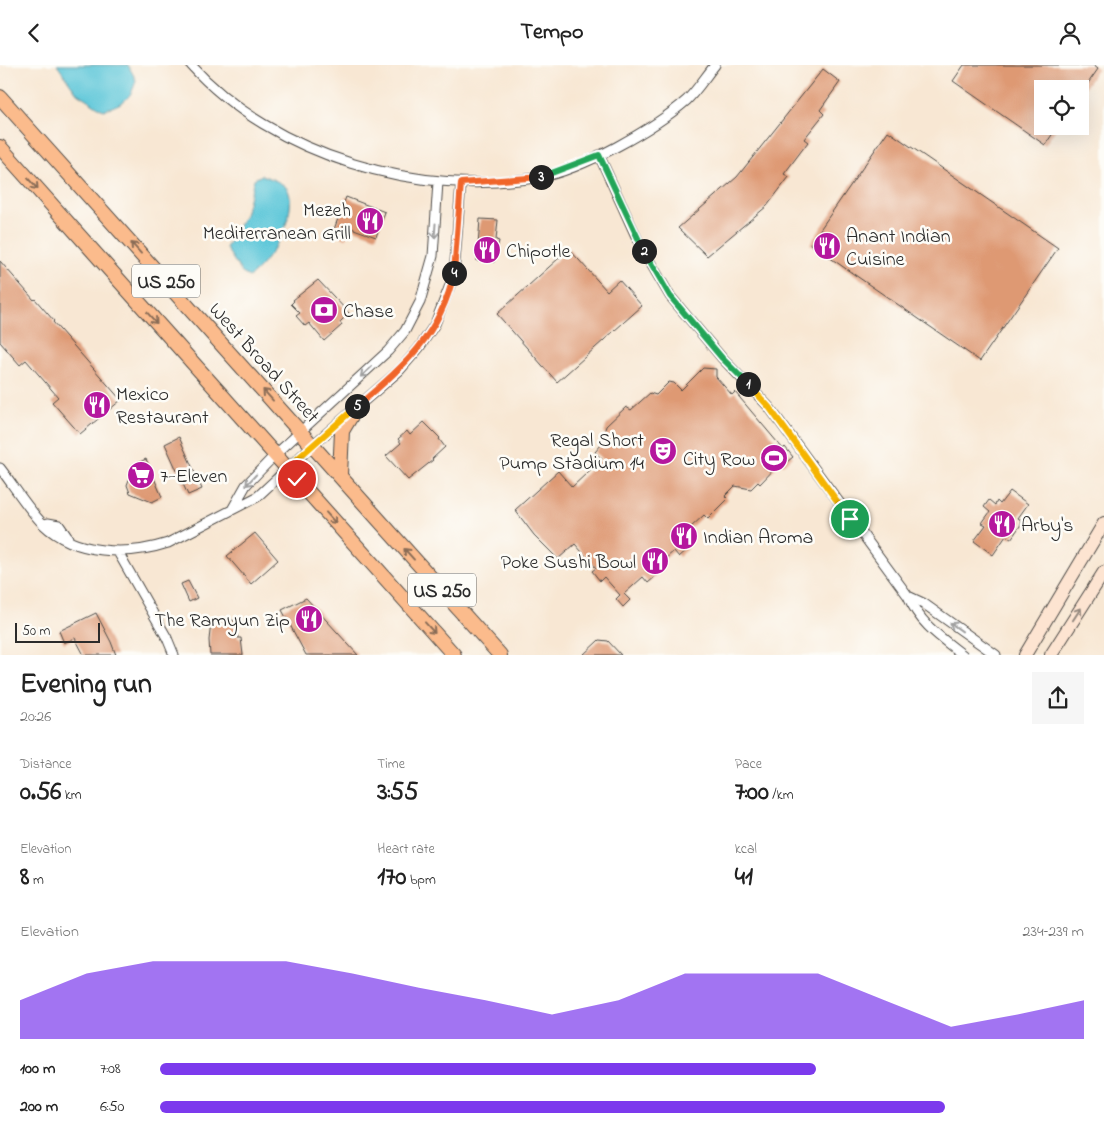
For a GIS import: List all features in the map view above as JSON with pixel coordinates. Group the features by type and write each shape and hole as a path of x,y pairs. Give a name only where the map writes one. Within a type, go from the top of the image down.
{"main road":[{"name":"West Broad Street","path":"0,97 500,655"},
{"name":"US 250","path":"2,154 454,655"},
{"path":"340,475 342,431 358,405"},
{"path":"1025,655 1104,523"},
{"path":"1051,655 1104,572"}],"street":[{"path":"190,65 222,96 258,121 288,137 340,160 371,169 438,182 461,183 541,177 599,155 642,133 665,117 688,99 715,65"},
{"path":"599,155 640,245 670,296 722,358 769,407 908,596 915,613 927,627 963,655"},
{"path":"233,509 246,485 300,431 388,351 412,319 426,286 433,256 438,182"},
{"path":"0,469 44,525 48,523 59,525 69,541 74,544 118,552 168,543 257,497 287,468 400,370 419,349 435,324 454,275 461,183"},
{"path":"118,552 174,655"},
{"path":"908,596 923,603 996,655"}],"water":[{"path":"57,65 128,65 136,80 134,87 125,100 103,110 77,93"},
{"path":"262,175 286,187 290,200 289,212 286,225 273,250 249,277 242,273 226,248 245,215 254,179"}],"building":[{"path":"964,65 1093,65 1098,69 1089,82 1089,80 1034,80 1034,135 1052,135 1045,145 953,81"},
{"path":"823,69 840,82 820,110 824,114 804,139 808,142 784,174 789,177 767,206 707,256 678,228 737,177"},
{"path":"888,131 1058,248 980,361 810,244"},
{"path":"346,197 385,212 376,237 351,228 346,239 333,232"},
{"name":"Chipotle","path":"480,219 498,220 496,240 499,241 494,262 477,261"},
{"path":"569,249 607,291 619,280 642,306 557,382 497,314"},
{"path":"0,261 121,400 80,434 52,402 58,397 26,360 20,365 0,342"},
{"name":"Chase","path":"318,280 349,313 340,322 342,325 324,341 309,323 305,326 296,316 300,313 291,304 293,300"},
{"path":"703,368 716,369 716,377 732,395 735,392 783,449 785,447 793,457 783,465 781,462 760,484 758,482 751,489 735,486 725,496 728,499 708,519 704,515 690,528 688,539 683,544 688,549 679,557 674,551 651,571 656,576 648,583 643,577 624,594 630,600 623,607 616,599 620,595 604,577 600,581 592,571 596,568 575,544 558,559 534,535 515,510 558,471 572,487 602,459 595,452 608,437 604,433 606,426 626,407 631,410 650,393 656,395 669,382 674,383 681,390"},
{"path":"424,422 440,438 445,447 433,460 408,480 386,456 401,443 398,439 407,431 410,435"},
{"path":"179,437 202,489 188,495 165,444"},
{"name":"7-Eleven","path":"146,459 162,497 152,502 130,493 127,485 135,464"},
{"name":"Arby's","path":"1010,491 1028,504 1018,518 1022,521 1020,526 1011,539 1006,536 993,555 974,541 986,525 982,523 990,512 984,507 989,500 995,505 997,501 1000,504"},
{"path":"255,533 278,560 251,584 227,556"},
{"path":"188,581 197,598 189,602 181,584"},
{"path":"306,598 358,655 306,655 282,610"},
{"path":"96,613 116,655 84,655 75,638 64,643 59,631"},
{"path":"234,620 238,638 241,638 243,655 210,655 211,623"},
{"path":"599,640 608,641 621,655 583,655"}],"place":[{"name":"Mezeh Mediterranean Grill","path":"370,221"},
{"name":"Anant Indian Cuisine","path":"827,246"},
{"name":"Chipotle","path":"487,250"},
{"name":"Chase","path":"324,310"},
{"name":"Mexico Restaurant","path":"97,405"},
{"name":"Regal Short Pump Stadium 14","path":"663,451"},
{"name":"City Row","path":"774,458"},
{"name":"7-Eleven","path":"141,475"},
{"name":"Arby's","path":"1002,524"},
{"name":"Indian Aroma","path":"684,536"},
{"name":"Poke Sushi Bowl","path":"655,561"},
{"name":"The Ramyun Zip","path":"309,619"}],"route":[{"path":"297,479 287,468 400,370 419,349 435,324 454,275 461,183 541,177 599,155 640,245 670,296 722,358 769,407 850,519"}]}
